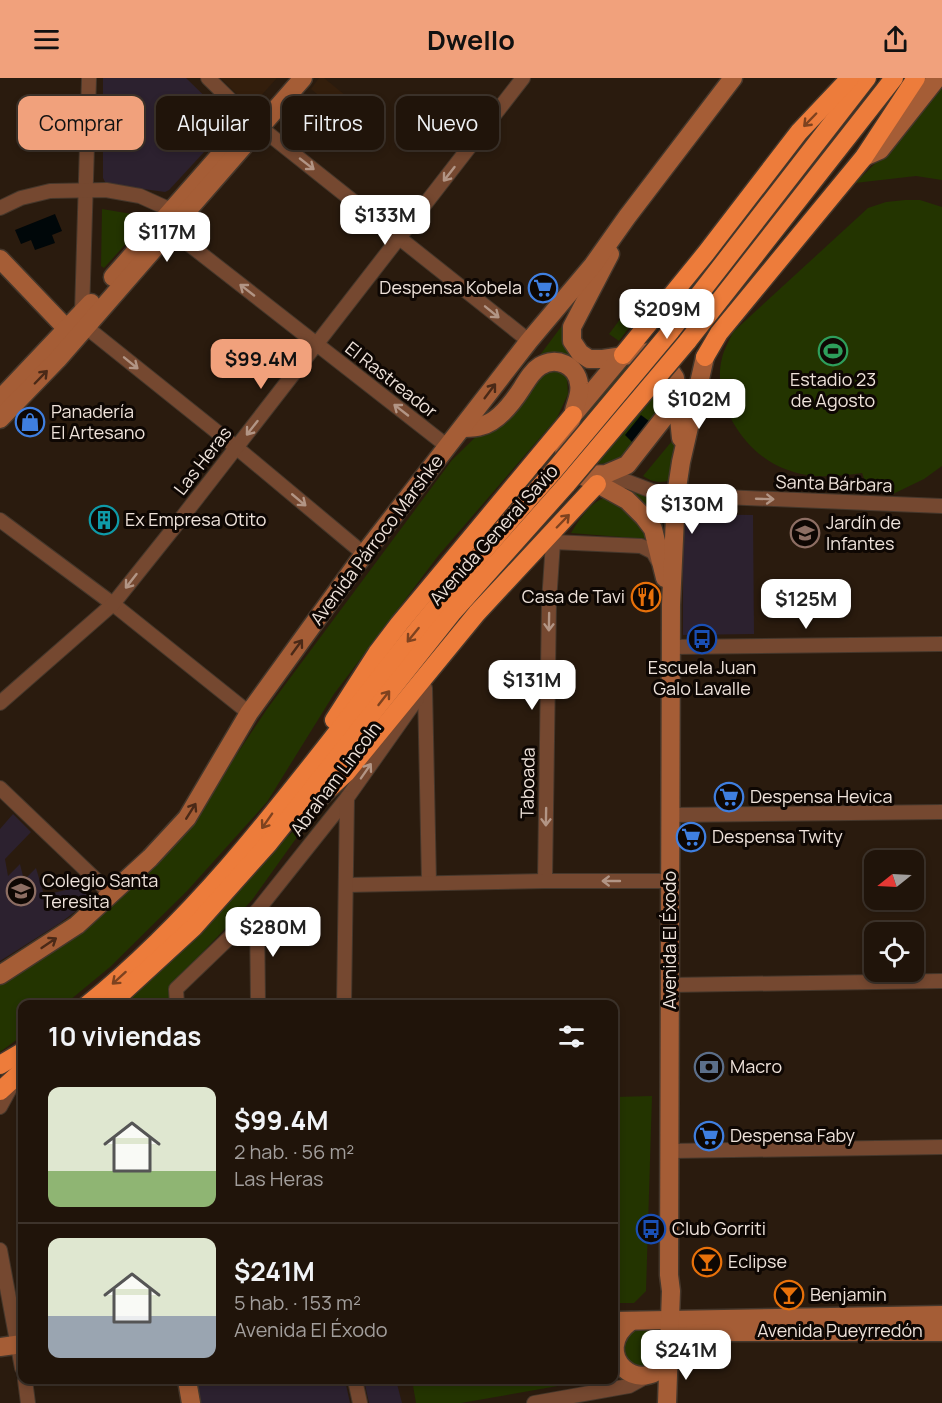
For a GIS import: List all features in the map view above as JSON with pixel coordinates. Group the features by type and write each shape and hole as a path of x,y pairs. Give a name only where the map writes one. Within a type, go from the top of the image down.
{"highway":[{"path":"623,355 706,253 799,132 850,78"},
{"name":"Avenida General Savio","path":"114,1000 194,927 269,843 414,660 552,473 670,332 867,78"},
{"name":"Avenida General Savio","path":"92,1000 190,910 258,833 402,648 567,484 672,360 894,78"},
{"path":"705,357 719,333 864,157 916,78"},
{"path":"288,795 377,653 573,415"},
{"path":"269,843 346,773 448,647 508,578 549,541 598,478"},
{"path":"0,1065 18,1054"},
{"path":"0,1091 18,1076"}],"main road":[{"path":"270,104 288,78"},
{"path":"270,110 303,78"},
{"name":"Avenida Párroco Marshke","path":"0,975 77,925 157,851 187,818 249,713 364,554 529,341 593,265 732,78"},
{"path":"864,157 880,150 937,78"},
{"path":"0,399 84,320 233,150"},
{"name":"Avenida El Éxodo","path":"627,217 601,275 571,332 574,344 586,357 603,359 650,352 662,358 675,378 681,462"},
{"path":"0,259 69,335"},
{"path":"0,419 58,360 69,335"},
{"path":"573,415 623,355"},
{"path":"463,428 482,426 506,410 537,368 551,362 566,365 578,376 580,389 564,441 564,455 572,468 598,478 627,465 678,400 705,357"},
{"name":"Avenida El Éxodo","path":"668,1403 671,1291 669,1275 671,605 676,495 681,462 705,357"},
{"name":"Avenida El Éxodo","path":"598,478 627,500 653,528 671,605"},
{"name":"Avenida El Éxodo","path":"634,1320 658,1302 669,1275"},
{"name":"Avenida Pueyrredón","path":"634,1320 942,1316"},
{"path":"618,1333 634,1320 656,1324 669,1347 658,1371 649,1375 630,1374 618,1362"},
{"name":"Avenida Pueyrredón","path":"669,1347 680,1337 719,1332 942,1332"},
{"path":"0,1347 18,1345"},
{"path":"188,1384 191,1403"}],"street":[{"path":"89,78 84,320 364,554"},
{"path":"208,78 227,96"},
{"name":"Las Heras","path":"0,703 113,604 237,448 523,78"},
{"path":"270,135 529,341"},
{"name":"El Rastreador","path":"0,208 21,198 50,191 123,192 146,198 316,345 447,446"},
{"name":"Santa Bárbara","path":"598,478 626,481 660,494 942,506"},
{"path":"0,520 113,604 249,713"},
{"path":"549,541 641,546 653,552 665,579"},
{"name":"Taboada","path":"544,881 549,541"},
{"name":"Abraham Lincoln","path":"177,1000 176,988 257,911 347,798 424,688 501,595 508,578"},
{"path":"671,647 942,644"},
{"path":"424,688 429,883"},
{"path":"0,788 111,894"},
{"path":"344,1000 347,798"},
{"path":"670,814 942,812"},
{"path":"346,885 670,881"},
{"path":"257,911 258,1000"},
{"path":"670,985 942,981"},
{"path":"0,1107 18,1077"},
{"path":"670,1151 942,1147"},
{"path":"0,1250 18,1331"},
{"path":"534,1403 629,1386 649,1375"},
{"path":"26,1384 28,1403"},
{"path":"356,1384 360,1403"}],"shaded area":[{"path":"103,78 186,78 204,96 156,96 156,150 206,150 165,192 106,184 103,178 103,150 144,150 144,96 103,96"},
{"path":"220,78 277,78 261,96 239,96"},
{"path":"319,78 324,78 346,96 319,96 311,89"},
{"path":"55,214 62,231 52,235 55,243 35,250 31,240 21,244 15,230"},
{"path":"641,415 649,421 633,443 625,435"},
{"path":"683,514 753,515 754,634 683,635"},
{"name":"Colegio Santa Teresita","path":"13,814 31,832 5,859 8,876 20,864 24,880 36,868 44,895 83,886 89,901 60,923 0,961 0,829"},
{"path":"194,1384 346,1384 350,1403 198,1403"},
{"path":"365,1384 397,1384 402,1403 369,1403"}],"green space":[{"path":"942,83 942,180 916,176 855,183 891,148"},
{"name":"Estadio 23 de Agosto","path":"920,200 942,207 942,466 924,479 893,494 889,482 868,490 862,473 823,476 804,474 770,462 744,439 726,408 721,391 722,358 733,332 868,208 886,202"},
{"path":"102,209 150,217 104,268 101,266"},
{"path":"624,314 634,321 619,341 609,334"},
{"path":"567,319 580,361 577,364 537,359"},
{"path":"637,364 653,366 662,372 666,380 666,389 657,410 629,448 616,460 606,463 588,461 581,456 576,447 576,430 595,402 618,375 626,367"},
{"path":"554,368 567,377 568,394 557,418 438,556 334,694 267,802 187,891 110,967 70,1000 18,1000 18,1039 0,1052 0,983 63,946 181,838 267,709 452,460 542,372"},
{"path":"677,435 674,478 658,482 643,476"},
{"path":"621,490 637,492 650,500 658,512 661,528"},
{"path":"605,498 617,503 648,531 648,537 646,539 571,533 590,507"},
{"path":"315,812 252,900 170,987 170,1000 123,1000 258,863"},
{"path":"652,1096 646,1291 634,1303 618,1303 618,1097"},
{"path":"642,1329 655,1335 661,1348 655,1361 642,1367 629,1361 623,1348 629,1335"},
{"path":"413,1384 569,1384 461,1403 416,1403"}],"place":[{"name":"Despensa Kobela","path":"543,288"},
{"name":"Estadio 23 de Agosto","path":"833,351"},
{"name":"Panadería El Artesano","path":"30,422"},
{"name":"Ex Empresa Otito","path":"104,520"},
{"name":"Jardín de Infantes","path":"805,533"},
{"name":"Casa de Tavi","path":"646,597"},
{"name":"Escuela Juan Galo Lavalle","path":"702,639"},
{"name":"Despensa Hevica","path":"729,797"},
{"name":"Despensa Twity","path":"691,837"},
{"name":"Colegio Santa Teresita","path":"21,891"},
{"name":"Macro","path":"709,1067"},
{"name":"Despensa Faby","path":"709,1136"},
{"name":"Club Gorriti","path":"651,1229"},
{"name":"Eclipse","path":"707,1262"},
{"name":"Benjamin","path":"789,1295"}]}
